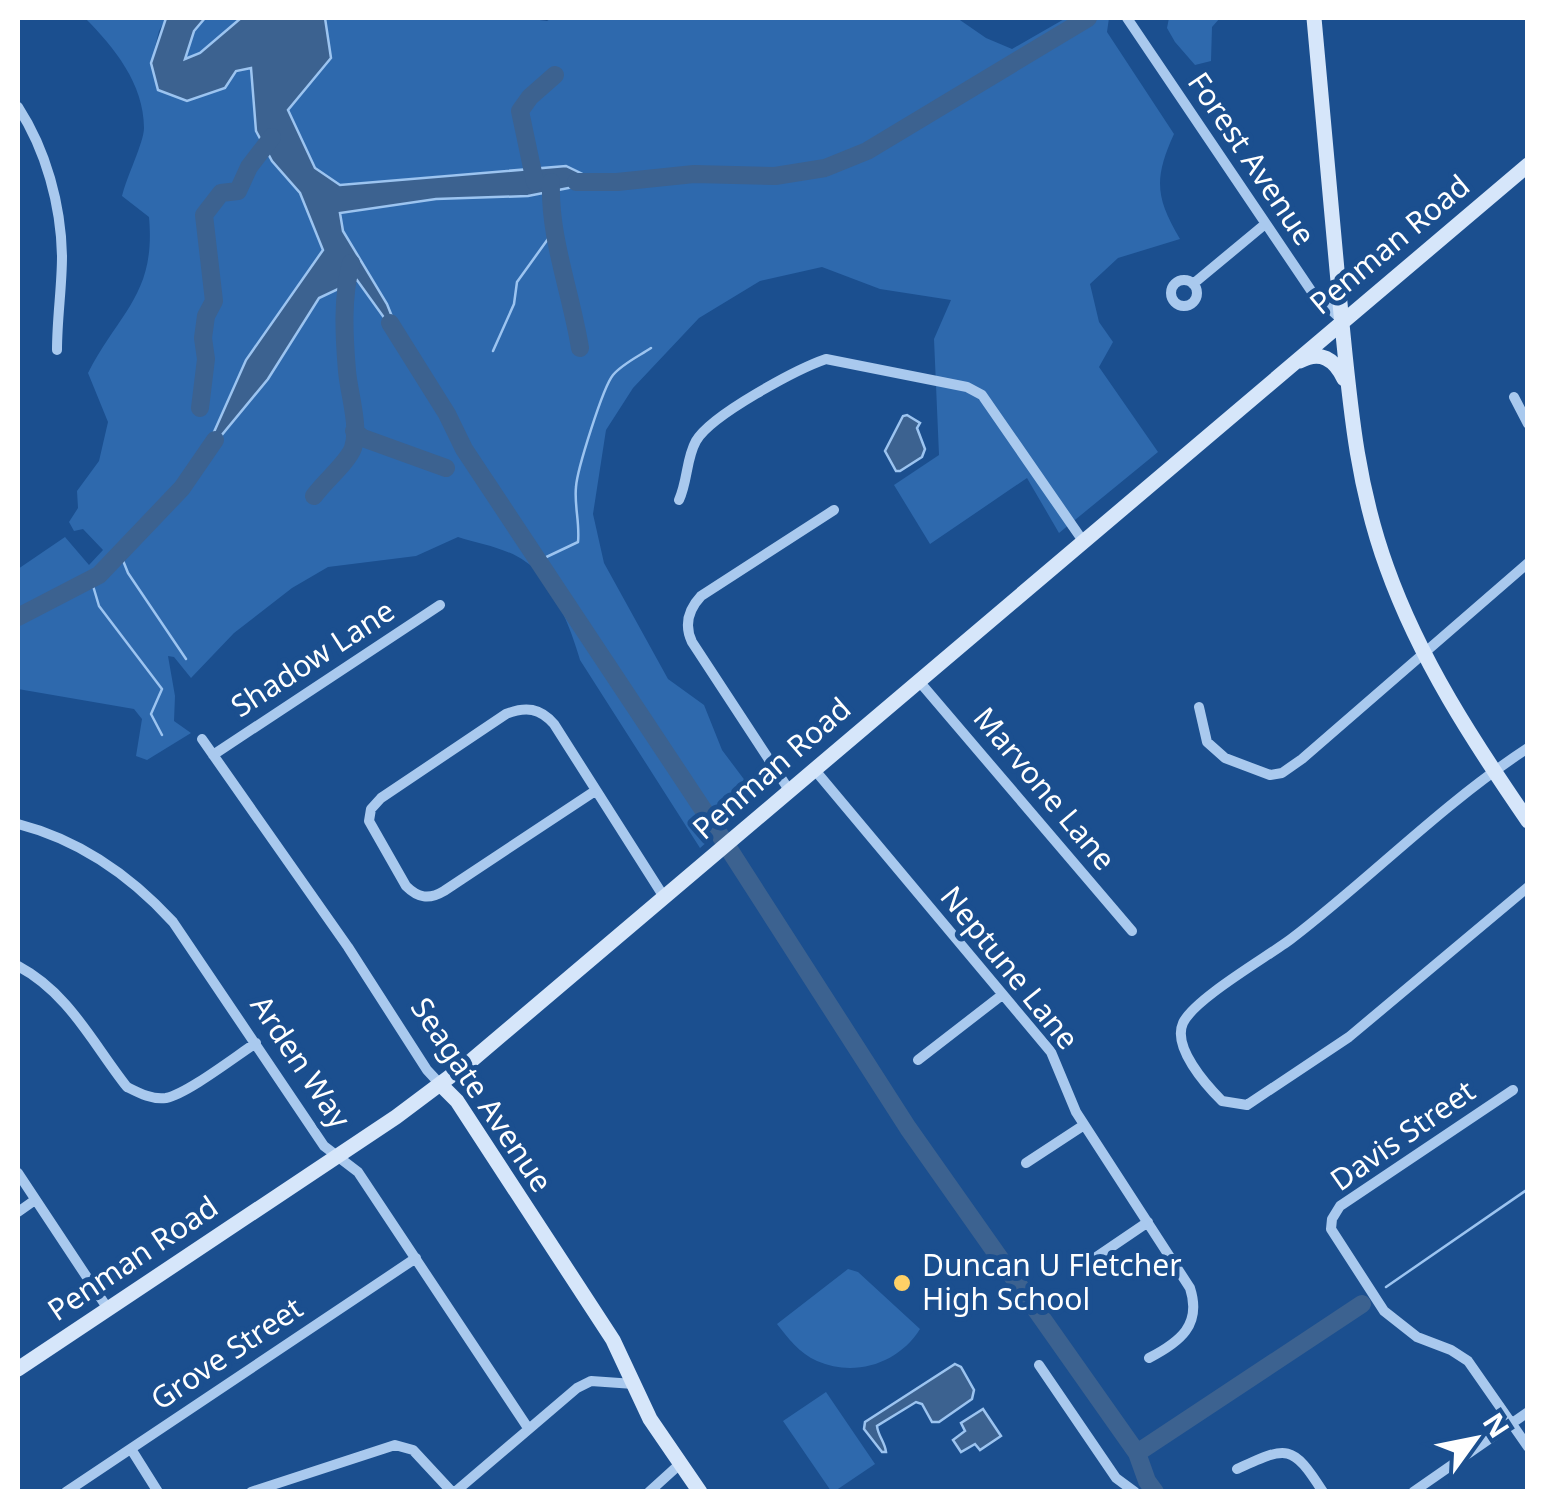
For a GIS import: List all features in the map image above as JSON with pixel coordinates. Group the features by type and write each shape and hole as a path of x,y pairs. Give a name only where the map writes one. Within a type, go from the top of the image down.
{"street":[{"name":"Forest Avenue","path":"1127,18 1264,225 1312,292 1342,320"},
{"path":"1314,18 1346,383 1355,451 1376,535 1422,652 1528,821"},
{"path":"18,107 49,174 58,212 62,256 57,350"},
{"name":"Penman Road","path":"18,1369 440,1084 1528,165"},
{"path":"1193,284 1264,225"},
{"path":"1288,367 1311,355 1324,356 1334,362 1346,383"},
{"path":"679,500 689,456 699,436 762,390 826,359 967,387 982,395 1083,541"},
{"path":"1514,397 1528,424"},
{"path":"789,790 692,642 687,627 690,610 701,596 834,510"},
{"path":"1199,708 1202,732 1214,752 1259,773 1282,773 1302,760 1528,563"},
{"name":"Shadow Lane","path":"213,755 440,605"},
{"name":"Marvone Lane","path":"918,680 1132,931"},
{"path":"596,791 444,891 422,897 406,886 370,828 368,814 381,798 506,714 523,708 536,710 554,724 664,896"},
{"name":"Seagate Avenue","path":"202,739 348,947 427,1070 456,1101 614,1340 650,1418 700,1492"},
{"path":"1528,748 1475,782 1292,938 1200,1005 1184,1020 1184,1050 1218,1098 1228,1104 1247,1105 1382,1011 1528,887"},
{"name":"Neptune Lane","path":"814,769 1051,1052 1066,1092 1084,1124 1190,1288 1194,1310 1182,1338 1149,1358"},
{"name":"Arden Way","path":"18,824 99,857 154,900 187,939 324,1146 358,1172 528,1428"},
{"path":"18,966 44,983 69,1007 117,1074 140,1094 160,1098 176,1094 256,1043"},
{"path":"918,1060 1002,995"},
{"name":"Davis Street","path":"1513,1090 1340,1206 1332,1219 1332,1229 1384,1310 1417,1336 1468,1361 1528,1447"},
{"path":"1026,1164 1084,1124"},
{"path":"18,1173 108,1309"},
{"path":"18,1212 35,1200"},
{"path":"1080,1260 1095,1258 1148,1222"},
{"name":"Grove Street","path":"66,1492 416,1258"},
{"path":"1039,1365 1116,1478 1134,1492"},
{"path":"251,1492 395,1445 413,1450 454,1492 568,1395 592,1381 634,1384"},
{"path":"1412,1492 1528,1412"},
{"path":"131,1449 158,1492"},
{"path":"1237,1469 1279,1450 1288,1451 1304,1462 1323,1492"},
{"path":"649,1492 681,1464"}],"shaded area":[{"path":"85,18 166,18 151,63 236,71 252,67 256,131 272,161 300,193 323,250 246,360 205,455 268,379 319,298 357,280 401,339 387,304 343,231 339,213 436,199 528,196 460,174 340,185 315,169 295,132 288,109 331,59 325,18 957,18 986,38 1012,49 1066,18 1109,18 1107,32 1174,134 1163,163 1160,187 1166,211 1180,239 1118,258 1090,284 1099,322 1113,342 1099,367 1158,452 1059,533 1027,478 930,544 894,485 939,455 934,339 951,300 880,289 822,267 760,281 699,318 633,388 606,430 593,514 604,563 668,679 704,705 722,750 758,798 700,848 580,660 566,621 544,580 519,557 458,537 416,556 328,567 292,588 234,633 191,678 174,657 168,656 175,696 174,721 191,733 147,760 136,756 142,719 134,709 18,689 18,569 65,537 89,565 103,550 83,529 74,531 69,522 78,508 77,491 99,461 108,422 88,373 133,301 147,265 150,243 149,217 122,196 143,134 139,96 116,54"},
{"path":"166,18 205,18 194,31 185,59 200,53 241,18 325,18 331,58 288,110 315,168 340,185 566,166 599,182 528,196 436,199 340,213 343,231 387,304 403,344 357,280 319,298 268,379 202,459 246,360 323,250 300,193 272,161 256,131 251,68 236,71 225,88 187,101 158,90 151,63"},
{"path":"205,18 241,18 200,53 184,60 194,31"},
{"path":"1169,18 1220,18 1212,27 1211,61 1195,65 1167,28"},
{"path":"907,415 920,423 917,428 925,449 922,457 896,471 885,451"},
{"path":"848,1269 858,1272 920,1329 888,1359 846,1368 811,1358 777,1324"},
{"path":"955,1364 961,1367 974,1390 972,1399 939,1422 932,1422 922,1404 916,1402 877,1426 886,1452 882,1452 864,1429 865,1422"},
{"path":"826,1392 875,1464 835,1491 831,1491 783,1421"},
{"path":"983,1409 1001,1436 980,1450 975,1444 961,1452 953,1440 965,1431 961,1423"}],"waterway":[{"path":"576,182 694,174 775,176 825,168 867,151 1088,18"},
{"path":"535,182 520,111 555,75"},
{"path":"200,408 206,359 203,338 206,316 214,301 204,215 221,193 238,191 249,167 272,137"},
{"path":"551,182 557,244 580,348"},
{"path":"493,351 514,304 517,282 553,232"},
{"path":"314,496 346,459 355,439 345,330 351,263"},
{"path":"390,323 447,414 464,449 908,1128 1137,1453 1362,1304"},
{"path":"538,561 578,542 577,478 603,395 617,371 651,348"},
{"path":"354,431 363,438 446,468"},
{"path":"18,617 99,575 182,488 215,440"},
{"path":"120,553 128,573 186,659"},
{"path":"91,579 99,606 162,689 151,714 162,735"},
{"path":"1386,1287 1528,1189"},
{"path":"1137,1453 1155,1492"}],"place":[{"name":"Duncan U Fletcher High School","path":"902,1283"}]}
